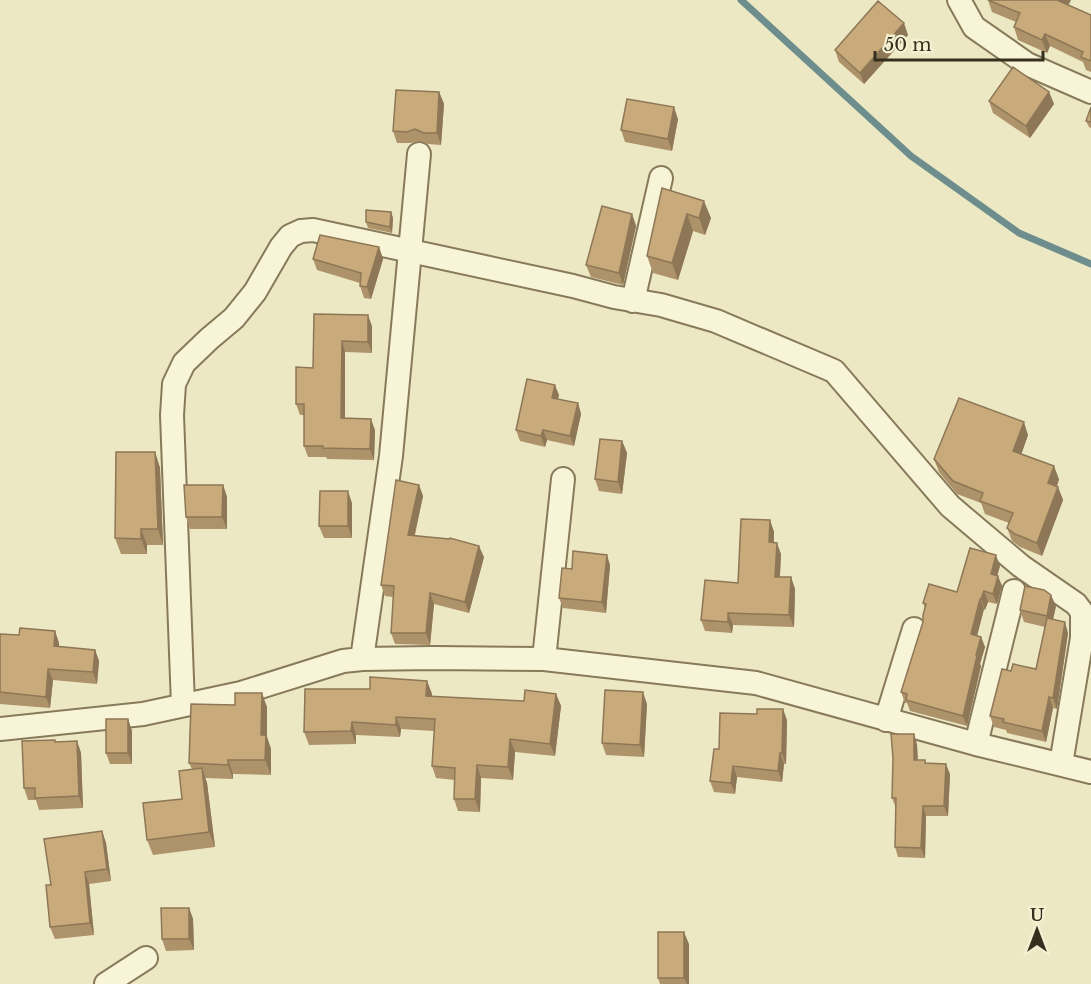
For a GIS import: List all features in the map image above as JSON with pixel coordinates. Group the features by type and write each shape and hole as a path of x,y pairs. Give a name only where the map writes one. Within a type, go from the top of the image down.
{"street":[{"path":"959,0 974,27 1027,63 1091,92"},
{"path":"362,659 387,491 419,154"},
{"path":"633,301 661,178"},
{"path":"183,705 172,415 174,384 184,363 234,318 255,292 280,247 290,236 301,231 313,230 633,301 661,305 716,321 834,371 950,506 1021,566 1076,604 1082,612 1082,638 1061,764"},
{"path":"544,659 563,479"},
{"path":"976,744 1014,591"},
{"path":"886,720 914,629"},
{"path":"0,729 143,714 241,693 343,661 433,658 544,659 756,683 976,744 1091,772"},
{"path":"106,984 146,958"}],"building":[{"path":"988,0 1060,0 1091,15 1091,61 1081,57 1083,52 1045,34 1042,40 1014,27 1020,13"},
{"path":"878,1 904,23 860,73 835,50"},
{"path":"1013,67 1049,92 1026,126 989,101"},
{"path":"396,90 439,92 437,133 424,133 415,129 407,132 393,131"},
{"path":"627,99 674,107 668,139 621,130"},
{"path":"1091,107 1091,122 1086,121"},
{"path":"662,188 704,201 699,218 687,214 672,263 647,256"},
{"path":"602,206 632,214 619,273 586,265"},
{"path":"366,210 391,212 390,227 366,222"},
{"path":"320,235 379,247 367,287 360,286 361,273 313,259"},
{"path":"314,314 368,315 368,342 342,341 341,418 371,419 370,449 304,446 304,404 296,404 296,367 313,368"},
{"path":"527,379 555,385 552,398 578,403 570,436 543,430 541,436 516,430"},
{"path":"959,398 1024,422 1013,451 1054,466 1048,483 1058,487 1037,543 1007,528 1013,513 980,501 983,493 953,481 934,459"},
{"path":"600,439 622,441 618,482 595,479"},
{"path":"116,452 155,452 158,529 141,529 141,539 115,538"},
{"path":"396,480 419,485 408,535 450,538 479,546 465,602 430,593 426,633 391,633 394,586 381,585"},
{"path":"184,485 223,485 222,517 186,517"},
{"path":"320,491 348,491 348,526 319,526"},
{"path":"741,519 770,520 769,542 777,543 775,577 791,577 789,615 728,613 728,622 701,620 705,580 738,583"},
{"path":"970,548 996,555 991,574 998,576 993,594 984,591 980,599 971,634 981,637 963,716 906,700 907,694 901,692 923,622 926,604 923,603 929,584 957,592"},
{"path":"573,551 607,555 602,602 559,598 562,568 572,569"},
{"path":"1025,586 1044,590 1051,595 1047,616 1020,610"},
{"path":"1047,618 1065,622 1053,698 1049,697 1042,731 1003,722 1004,719 990,716 1002,669 1011,671 1013,664 1036,669"},
{"path":"20,628 55,631 54,646 95,650 93,672 48,669 46,697 0,692 0,634 19,635"},
{"path":"370,677 427,681 426,696 524,701 525,690 556,694 550,744 510,739 508,767 477,765 475,799 454,799 455,768 432,766 435,719 396,717 396,725 352,722 351,731 304,732 305,689 370,689"},
{"path":"605,690 643,692 640,745 602,743"},
{"path":"235,693 262,693 261,735 266,735 265,760 228,760 228,765 189,763 191,704 235,705"},
{"path":"757,709 783,709 782,753 780,753 778,771 733,766 731,783 710,781 714,749 719,749 720,713 757,714"},
{"path":"106,719 128,719 128,753 106,753"},
{"path":"891,734 914,734 914,760 946,764 944,806 923,806 921,848 895,847 896,798 892,798"},
{"path":"55,740 55,742 77,741 79,796 35,798 35,788 24,788 22,741"},
{"path":"202,768 209,832 147,840 143,803 182,799 179,771"},
{"path":"102,831 107,869 85,872 90,923 50,927 46,885 51,885 44,839"},
{"path":"161,908 189,908 189,939 162,939"},
{"path":"658,932 684,932 684,978 658,978"}],"waterway":[{"path":"741,0 911,156 1019,233 1091,264"}]}
